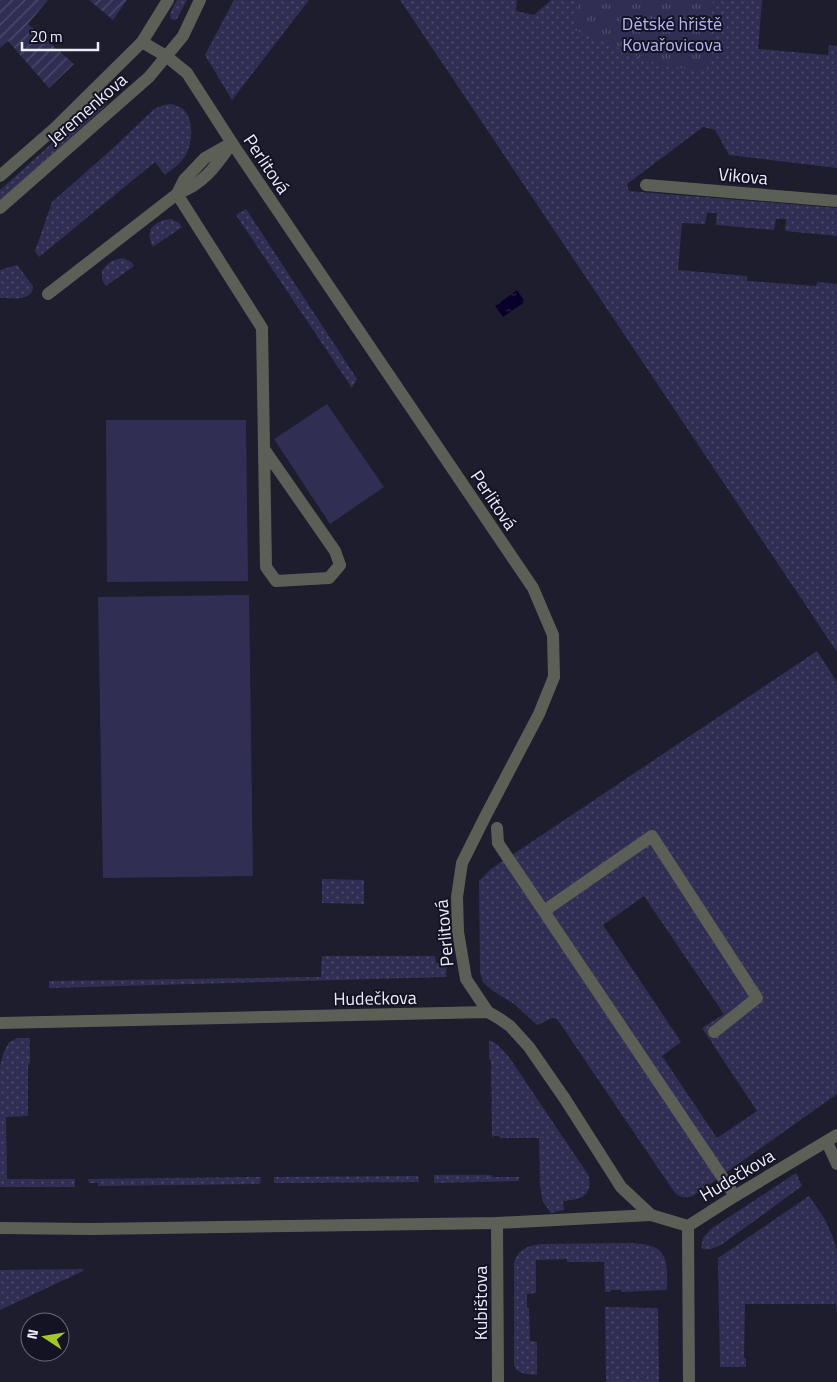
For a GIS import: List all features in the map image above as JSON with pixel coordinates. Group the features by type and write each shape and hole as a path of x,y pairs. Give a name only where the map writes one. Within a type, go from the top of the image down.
{"street":[{"name":"Jeremenkova","path":"0,176 55,128 142,42 168,0"},
{"name":"Jeremenkova","path":"0,208 149,77 182,36 200,0"},
{"name":"Perlitová","path":"142,42 166,56 187,73 232,143 533,588 553,635 554,677 539,714 462,863 457,898 458,932 466,979 488,1012"},
{"path":"48,294 177,194 191,189 213,170 232,143"},
{"name":"Vikova","path":"646,185 837,201"},
{"path":"177,194 262,328 264,449 266,567 276,581 328,578 340,565 335,551 264,449"},
{"path":"497,828 498,843 735,1196"},
{"path":"544,912 652,836 757,998 714,1032"},
{"path":"488,1012 510,1026 529,1047 565,1099 620,1187 651,1215"},
{"name":"Hudečkova","path":"0,1023 488,1012"},
{"path":"832,1139 837,1164"},
{"name":"Hudečkova","path":"688,1226 832,1139"},
{"path":"0,1228 92,1230 497,1223 651,1215 688,1226 689,1382"},
{"name":"Kubištova","path":"497,1223 498,1382"}],"green space":[{"path":"0,0 48,0 28,24 74,64 49,88 8,41 0,48"},
{"path":"89,0 127,0 113,20"},
{"path":"177,0 187,0 177,19 174,20 171,19 170,13"},
{"path":"234,0 309,0 232,100 205,55"},
{"path":"400,0 517,0 516,11 534,15 551,0 762,0 758,49 828,55 829,45 837,46 837,168 729,155 715,130 703,127 627,184 629,191 837,208 837,236 785,231 786,219 776,219 774,230 716,225 717,213 707,213 705,224 682,223 678,270 747,276 747,281 816,286 817,282 837,284 837,652"},
{"name":"Dětské hřiště Kovařovicova","path":"578,0 713,0 708,71 662,66 574,30"},
{"path":"105,97 107,100 106,105 101,110 0,201 0,190"},
{"path":"172,104 183,109 187,114 191,127 191,141 181,161 165,175 155,162 39,257 35,251 52,202 154,109"},
{"path":"246,209 357,379 352,388 236,215"},
{"path":"171,219 182,227 153,247 150,241 152,227 155,224"},
{"path":"123,258 134,266 106,286 102,280 102,271 106,265"},
{"path":"17,265 33,286 30,295 21,298 0,298 0,270"},
{"path":"327,404 384,487 330,524 274,439"},
{"path":"106,420 246,420 248,581 107,582"},
{"path":"249,595 253,876 103,878 98,597"},
{"path":"817,651 837,682 837,1094 693,1196 683,1197 677,1195 557,1019 552,1018 538,1025 536,1024 514,1004 493,991 483,982 480,973 479,881 491,869","holes":["644,896 724,1014 702,1028 757,1111 717,1138 662,1056 681,1042 603,925"]},
{"path":"322,879 364,880 364,904 322,903"},
{"path":"322,956 435,956 436,963 447,963 446,977 49,988 49,981 321,977"},
{"path":"18,1038 30,1038 28,1116 6,1117 7,1179 75,1179 75,1187 0,1187 0,1066 9,1042"},
{"path":"489,1040 498,1045 509,1057 589,1176 587,1193 580,1198 563,1201 564,1210 551,1213 543,1202 540,1186 539,1138 500,1138 499,1136 493,1136 492,1138"},
{"path":"796,1173 802,1186 721,1245 709,1249 701,1248 703,1238 711,1229"},
{"path":"434,1175 492,1175 492,1177 519,1177 519,1181 434,1183"},
{"path":"418,1176 419,1182 274,1183 274,1177"},
{"path":"261,1177 260,1184 98,1186 98,1183 89,1183 88,1179"},
{"path":"809,1196 824,1218 837,1250 837,1315 836,1304 745,1304 744,1358 746,1358 746,1367 720,1367 718,1258"},
{"path":"632,1243 654,1247 662,1254 666,1266 666,1290 622,1292 621,1290 611,1290 610,1292 605,1292 604,1262 567,1262 567,1259 536,1260 536,1293 527,1294 527,1308 529,1308 530,1341 537,1342 537,1375 524,1374 518,1371 514,1366 514,1263 518,1254 533,1245 543,1244"},
{"path":"82,1269 83,1271 0,1310 0,1270"},
{"path":"605,1307 657,1308 659,1382 606,1382"}],"water":[{"path":"517,290 525,302 503,317 495,306"}]}
